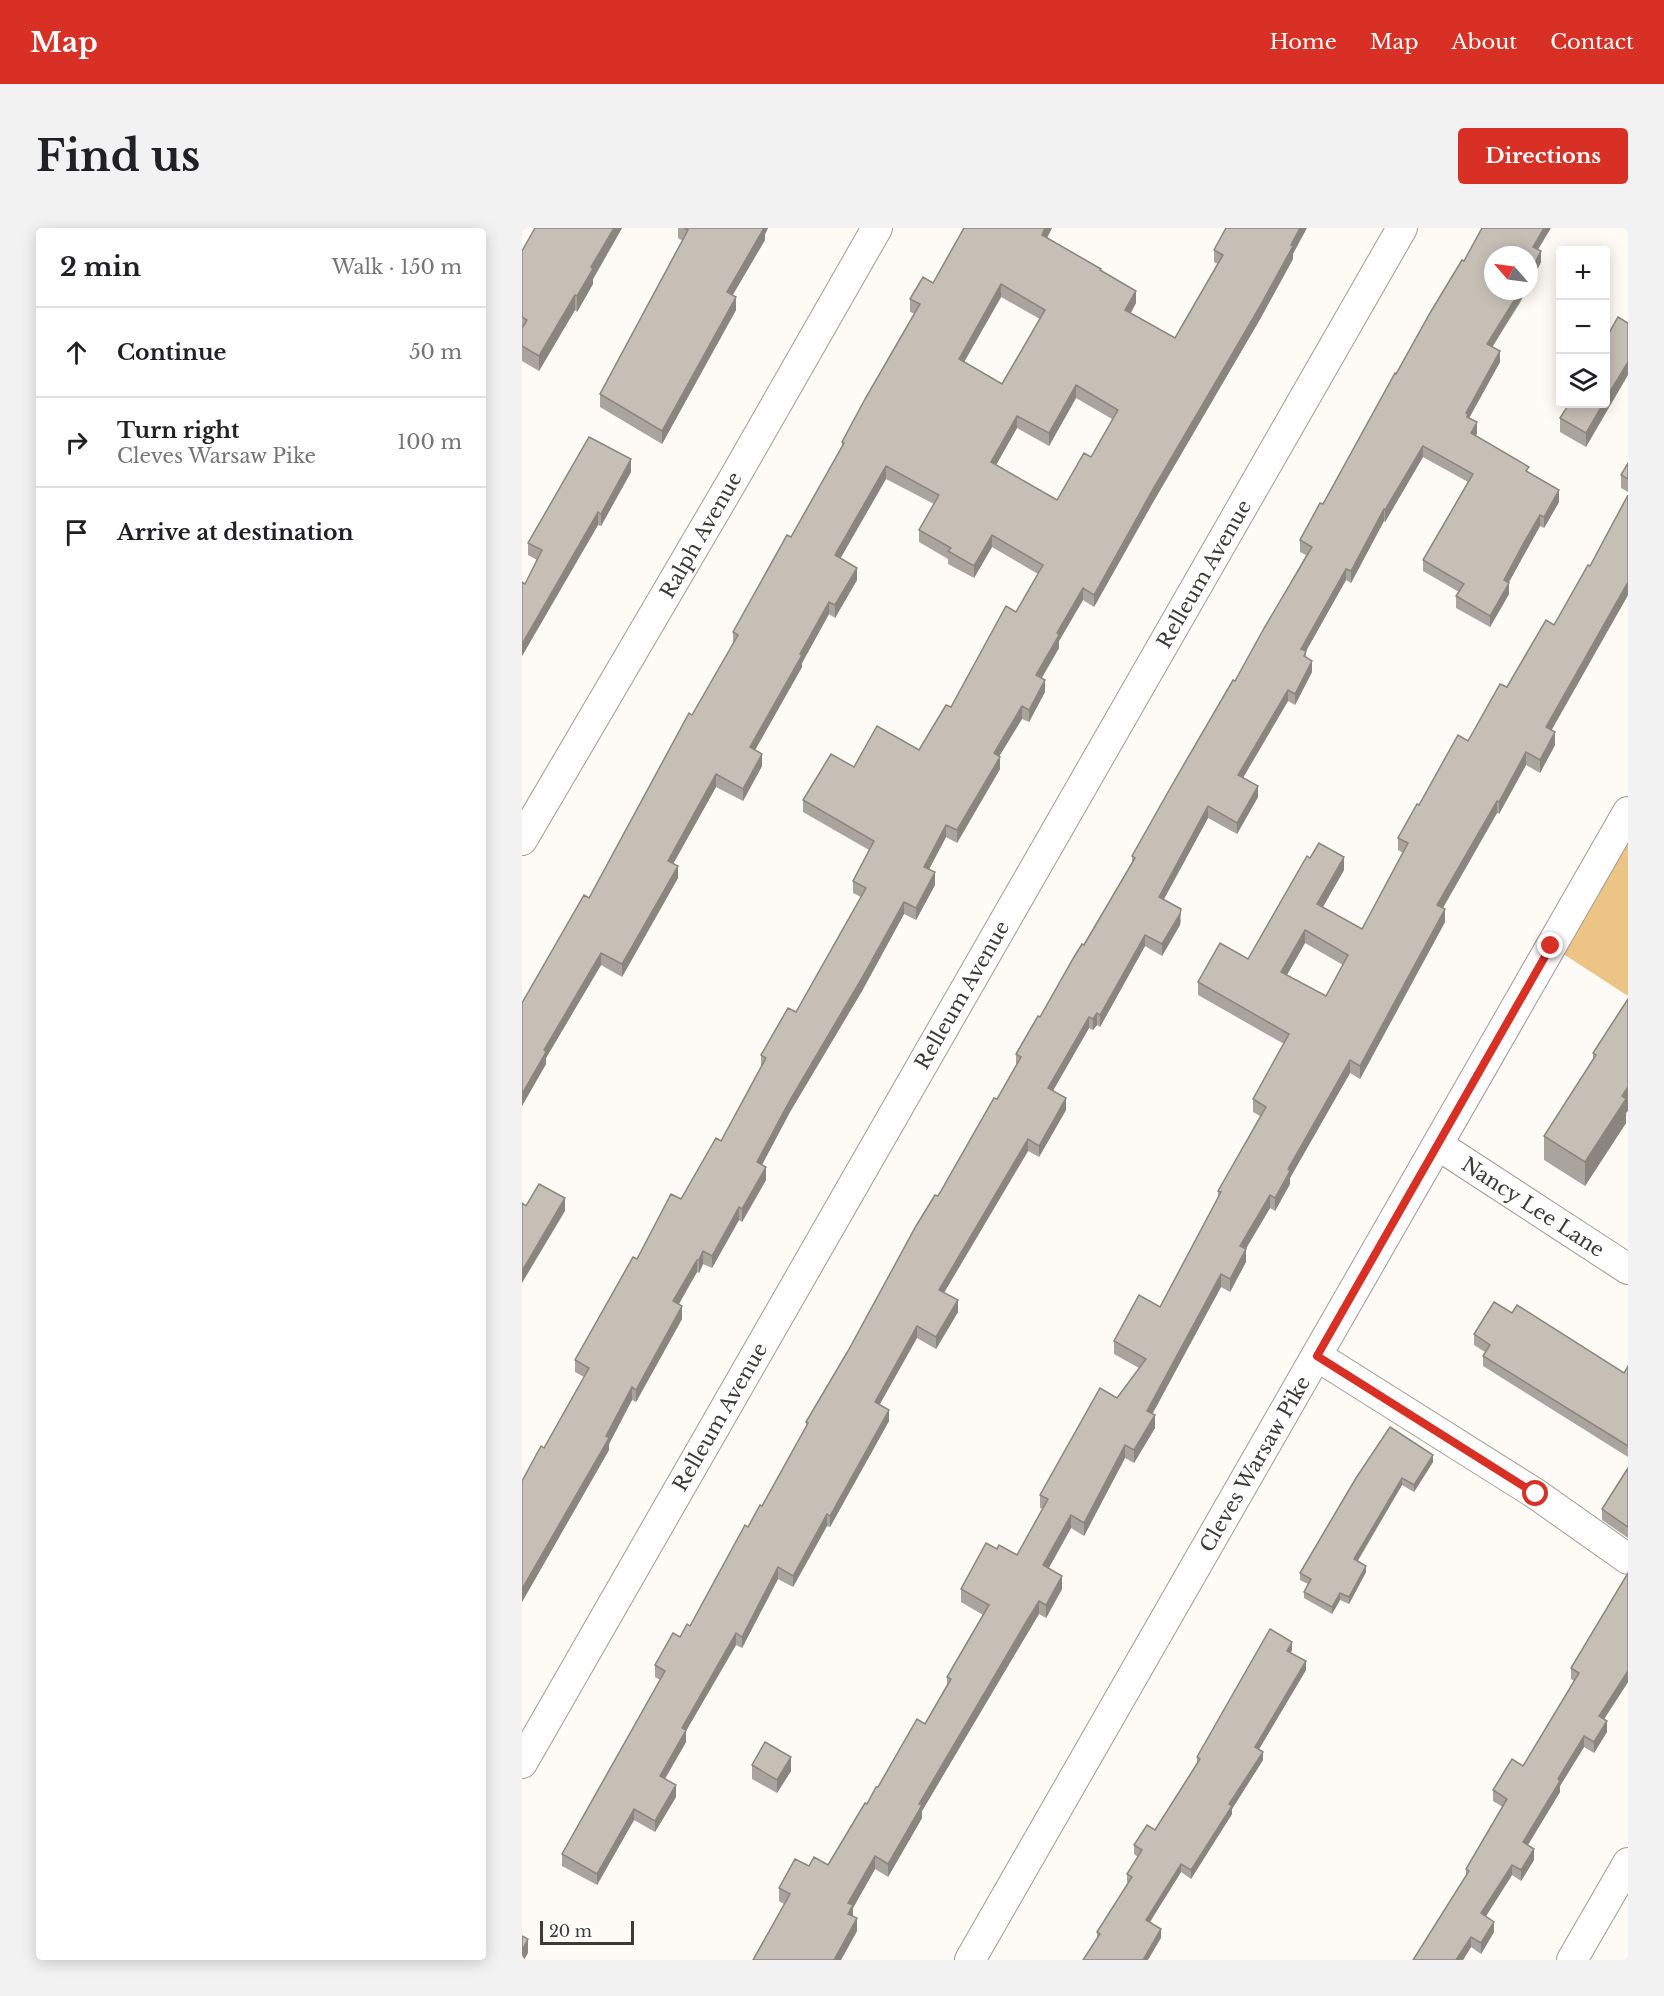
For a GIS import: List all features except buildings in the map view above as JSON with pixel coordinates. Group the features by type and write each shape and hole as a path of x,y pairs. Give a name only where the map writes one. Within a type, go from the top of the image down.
{"street":[{"name":"Ralph Avenue","path":"522,840 733,480 877,228"},
{"name":"Relleum Avenue","path":"522,1762 1402,228"},
{"name":"Cleves Warsaw Pike","path":"970,1960 1628,812"},
{"name":"Nancy Lee Lane","path":"1438,1145 1628,1269"},
{"path":"1317,1356 1536,1494 1628,1559"},
{"path":"1572,1960 1628,1863"}],"shaded area":[{"path":"1628,812 1628,996 1551,946"}],"route":[{"path":"1536,1494 1317,1356 1551,946"}]}
